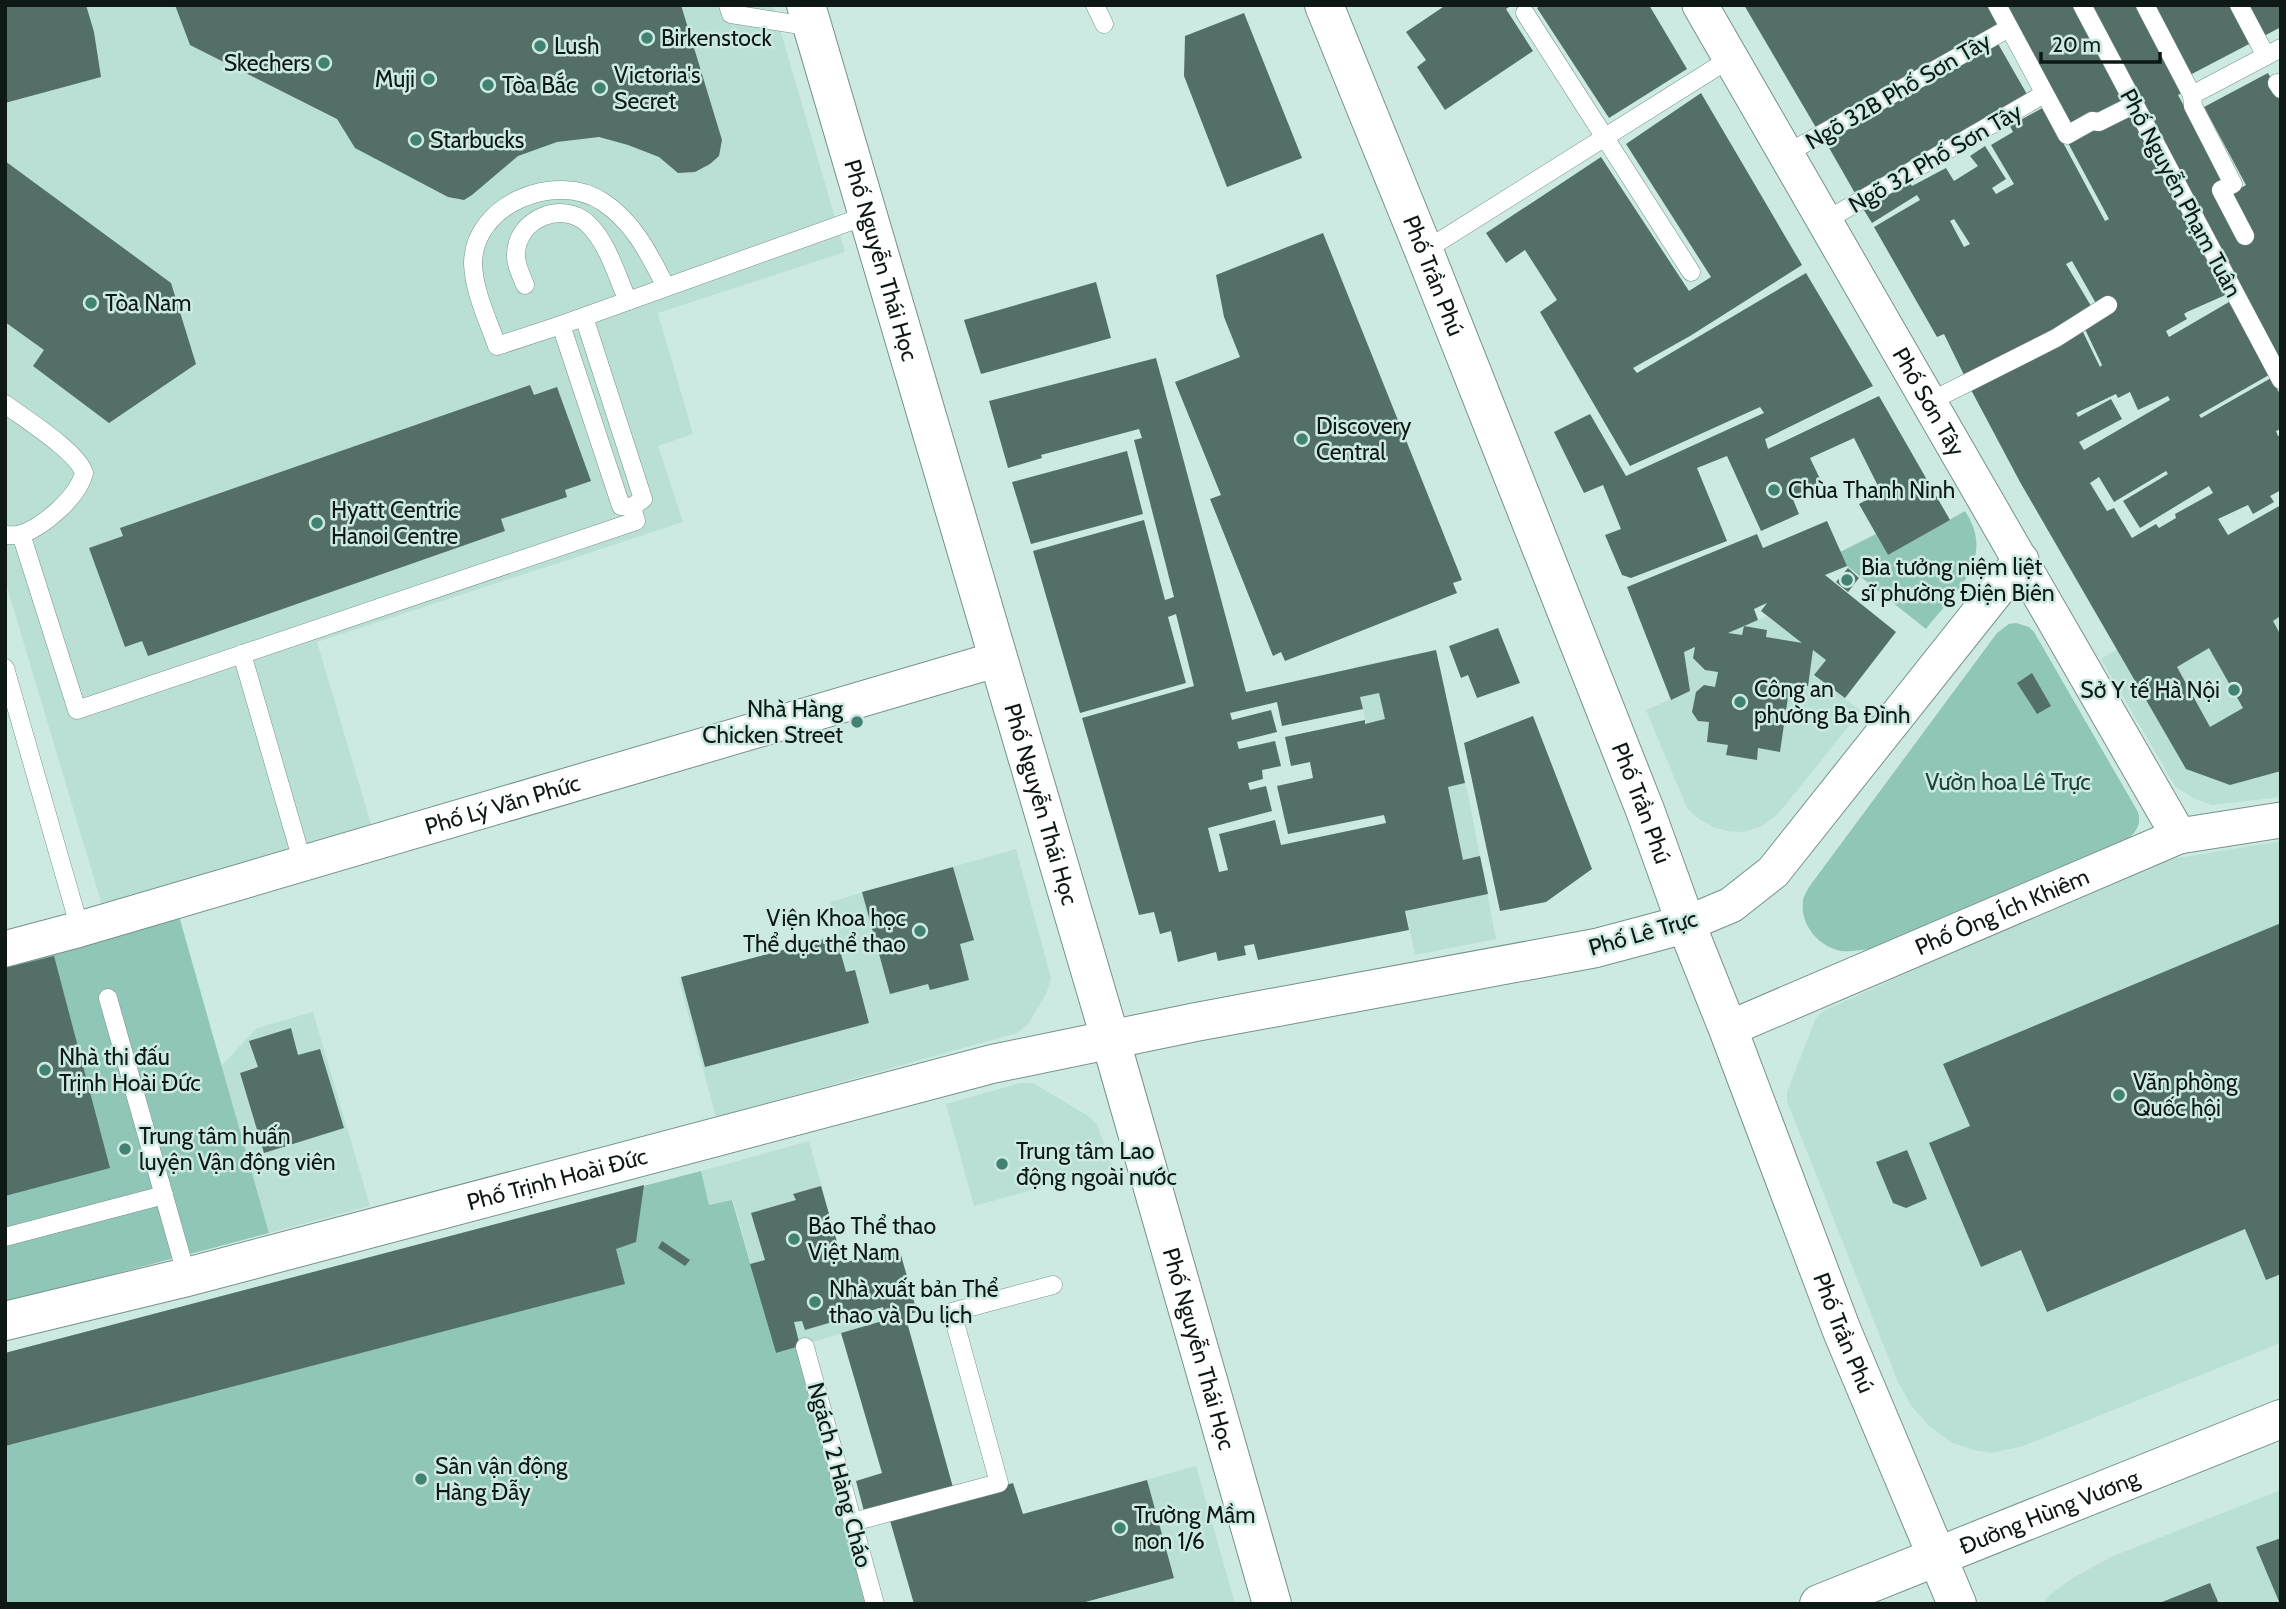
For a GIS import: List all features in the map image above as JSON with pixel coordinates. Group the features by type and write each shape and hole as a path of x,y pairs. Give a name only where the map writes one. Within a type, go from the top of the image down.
{"main road":[{"name":"Phố Trần Phú","path":"1327,8 1640,797 1842,1331 1957,1604"},
{"name":"Phố Nguyễn Thái Học","path":"809,16 1110,1038 1272,1604"},
{"name":"Phố Lê Trực","path":"1110,1038 1596,948 1686,924"},
{"name":"Phố Trịnh Hoài Đức","path":"5,1321 187,1276 992,1064 1110,1038"},
{"name":"Đường Hùng Vương","path":"1819,1604 2281,1419"}],"street":[{"name":"Phố Sơn Tây","path":"1700,5 2179,836"},
{"name":"Phố Lê Trực","path":"1686,924 1731,905 1773,872 2021,560"},
{"name":"Phố Lý Văn Phức","path":"5,949 998,659"},
{"name":"Phố Ông Ích Khiêm","path":"1728,1029 2179,836 2281,820"}],"lane":[{"path":"728,5 731,14 809,16"},
{"path":"1095,5 1104,24"},
{"path":"1997,5 2067,135 2092,121 2099,122 2134,104"},
{"name":"Phố Nguyễn Phạm Tuân","path":"2082,5 2281,380"},
{"path":"2145,5 2192,95 2193,106 2233,184 2221,190 2245,236"},
{"path":"2192,95 2273,52 2239,5"},
{"path":"1525,13 1691,272"},
{"name":"Ngõ 32B Phố Sơn Tây","path":"1786,155 2009,28"},
{"path":"1424,251 1731,58"},
{"name":"Ngõ 32 Phố Sơn Tây","path":"1825,222 2044,94"},
{"path":"666,287 640,239 627,223 603,202 576,190 538,192 522,198 494,216 476,246 473,263 476,287 497,346 561,326 868,215"},
{"path":"525,285 516,255 519,239 526,228 540,218 554,213 569,213 590,225 600,240 628,301"},
{"path":"1929,402 2056,338 2108,304"},
{"path":"561,326 621,506 632,507 643,499 584,317"},
{"path":"5,404 66,450 82,467 84,474 83,480 57,513 13,535 77,710 636,522 632,507"},
{"path":"242,654 303,864"},
{"path":"5,668 80,929"},
{"path":"108,998 187,1276"},
{"path":"5,1237 164,1195"},
{"path":"853,1522 999,1483 952,1312 1053,1285"},
{"name":"Ngách 2 Hàng Cháo","path":"805,1347 875,1604"}],"shaded area":[{"path":"5,5 773,5 845,252 658,313 693,434 658,446 683,522 317,642 374,834 104,912 5,580"},
{"path":"2235,579 2273,621 2279,617 2281,621 2281,797 2212,805 2193,798 2175,786 2101,659"},
{"path":"1767,616 1826,660 1814,675 1861,711 1778,814 1762,826 1744,832 1727,831 1699,819 1687,808 1646,710 1690,691 1684,652"},
{"path":"1436,650 1496,939 1415,955 1354,667"},
{"path":"2281,841 2281,1343 2023,1446 1992,1453 1953,1443 1930,1427 1912,1407 1898,1382 1787,1101 1787,1092 1816,1018 1823,1011 2146,866 2172,859"},
{"path":"1016,849 1051,978 1047,992 1029,1023 1017,1033 716,1117 679,980 839,933 830,902"},
{"path":"313,1012 370,1206 269,1233 221,1066 257,1028"},
{"path":"1021,1083 1033,1083 1090,1117 1097,1125 1113,1168 974,1206 946,1104"},
{"path":"809,1141 843,1262 868,1256 886,1320 776,1353 733,1200 709,1205 701,1171"},
{"name":"Trường Mầm non 1/6","path":"1196,1466 1235,1604 1049,1604 1023,1514"},
{"path":"2281,1490 2281,1604 2043,1604 2051,1594 2074,1577 2113,1556"}],"green space":[{"path":"1965,511 1974,529 1974,560 1960,588 1926,629 1847,566 1840,552 1876,534 1888,555"},
{"name":"Vườn hoa Lê Trực","path":"2009,624 2029,627 2034,632 2138,812 2137,829 2130,837 1869,949 1841,951 1825,945 1813,934 1805,919 1803,900 1809,887 1997,633"},
{"name":"Trung tâm huấn luyện Vận động viên","path":"179,916 269,1233 5,1303 5,962"},
{"name":"Sân vận động Hàng Đẫy","path":"701,1171 709,1205 732,1200 776,1353 800,1346 870,1604 5,1604 5,1353"}],"building":[{"path":"5,5 86,5 94,32 101,77 5,103"},
{"name":"Tòa Bắc","path":"175,5 681,5 722,140 719,156 695,172 678,173 659,157 599,137 557,142 518,156 464,200 448,197 355,148 337,119 190,45"},
{"path":"1446,5 1512,5 1506,9 1533,51 1445,110 1417,67 1426,60 1406,32"},
{"path":"1541,5 1649,5 1687,69 1609,118 1537,8"},
{"path":"1744,5 1990,5 2003,27 1818,131"},
{"path":"2001,5 2077,5 2129,104 2100,120 2097,112 2068,127"},
{"path":"2088,5 2140,5 2182,93 2178,95 2215,163 2227,196 2246,185 2204,107 2268,73 2281,97 2281,371"},
{"path":"2150,5 2232,5 2251,43 2188,76"},
{"path":"2248,5 2281,5 2281,27 2264,36"},
{"path":"1244,13 1302,158 1227,187 1184,76 1185,36"},
{"path":"1997,42 2028,96 1856,195 1824,139"},
{"path":"1701,93 1802,265 1690,336 1633,368 1637,373 1806,273 1873,386 1765,439 1768,449 1879,396 1950,520 1888,555 1859,504 1881,492 1854,438 1810,458 1822,483 1792,497 1799,514 1761,531 1727,456 1697,468 1727,541 1631,578 1622,575 1605,535 1621,529 1603,485 1584,493 1554,432 1590,414 1626,476 1764,413 1760,407 1630,466 1540,312 1557,300 1525,250 1506,263 1486,233 1601,157 1689,291 1711,277 1626,144"},
{"path":"2044,107 2105,221 2109,219 2067,141 2131,108 2230,293 2184,314 2187,319 2166,331 2169,337 2229,302 2269,375 2199,415 2201,418 2271,378 2281,396 2281,429 2276,431 2278,436 2281,435 2281,490 2270,496 2274,502 2253,514 2248,505 2218,519 2228,535 2281,505 2281,621 2279,617 2273,621 2279,632 2281,631 2281,771 2230,785 2186,769 2020,482 1969,386 2082,330 2100,367 2102,365 2083,325 2098,307 2072,261 2066,264 2094,311 1966,379 1944,334 1937,337 1874,227 1920,200 1917,195 1872,223 1862,207 1908,180 1912,186 1946,168 1954,181 1978,166 1970,156 1985,146 2006,179 1992,188 1996,194 2014,184 1991,145 2013,132 2010,126","holes":["1954,219 1970,244 1964,247 1950,221","2130,392 2138,410 2168,396 2170,400 2084,450 2079,442 2122,419 2111,399 2078,417 2076,413 2116,394 2118,398","2166,471 2168,474 2123,501 2140,528 2209,486 2213,493 2175,514 2176,518 2159,528 2156,524 2132,538 2114,508 2107,511 2090,483 2099,477 2114,502","2209,648 2243,708 2210,727 2177,667"]},
{"name":"Tòa Nam","path":"5,161 171,283 196,364 109,423 33,366 44,350 5,322"},
{"name":"Discovery Central","path":"1323,233 1462,580 1453,583 1457,593 1285,661 1281,652 1273,656 1210,499 1221,495 1175,382 1240,357 1224,317 1216,275"},
{"path":"1096,282 1111,338 981,374 964,320"},
{"path":"1156,358 1246,692 1436,650 1465,783 1448,787 1463,860 1480,856 1488,894 1405,911 1409,930 1258,960 1254,944 1244,946 1246,955 1218,961 1216,952 1178,962 1171,931 1160,934 1154,912 1139,915 1082,718 1194,686 1176,614 1168,617 1186,683 1080,713 1033,551 1144,520 1165,600 1174,597 1134,440 1142,438 1139,429 1041,455 1042,458 1008,468 989,401","holes":["1379,693 1385,719 1365,724 1365,720 1285,737 1291,766 1310,762 1313,778 1277,786 1288,834 1384,815 1386,823 1281,845 1275,820 1219,834 1228,870 1219,872 1208,828 1272,811 1266,786 1250,790 1248,783 1263,779 1262,770 1281,766 1275,741 1239,749 1237,742 1277,732 1271,710 1232,720 1230,713 1277,702 1282,726 1363,709 1360,697"]},
{"name":"Hyatt Centric Hanoi Centre","path":"530,385 534,395 557,387 591,481 565,490 567,497 501,519 505,531 148,656 142,641 125,647 89,548 123,536 120,528"},
{"path":"1127,451 1143,514 1031,544 1012,482"},
{"path":"1827,521 1847,566 1825,575 1896,632 1845,698 1814,675 1826,660 1813,650 1808,686 1790,683 1780,752 1758,748 1757,760 1726,755 1728,745 1707,742 1709,722 1698,721 1692,712 1696,692 1704,685 1715,687 1718,672 1705,670 1693,658 1695,647 1684,652 1690,691 1671,700 1627,587 1757,534 1763,548","holes":["1767,603 1761,611 1802,643 1766,637 1767,630 1744,626 1758,620 1754,609","1744,626 1742,635 1728,633"]},
{"path":"1848,568 1859,578 1848,592 1836,582"},
{"path":"1498,628 1520,683 1477,698 1468,675 1461,678 1449,646"},
{"path":"2032,673 2051,706 2037,714 2017,683"},
{"path":"1533,716 1592,869 1546,902 1500,911 1464,743"},
{"path":"953,867 974,940 960,944 969,980 930,990 928,984 890,994 862,892"},
{"name":"Văn phòng Quốc hội","path":"2281,923 2281,1274 2266,1280 2245,1229 2047,1312 2021,1250 1981,1267 1929,1143 1970,1126 1943,1064"},
{"path":"836,936 846,972 855,970 869,1023 705,1067 681,977"},
{"name":"Nhà thi đấu Trịnh Hoài Đức","path":"54,956 110,1168 5,1196 5,968"},
{"path":"291,1028 298,1055 320,1049 344,1128 264,1153 240,1073 258,1067 249,1041"},
{"path":"1907,1150 1927,1199 1906,1208 1893,1203 1876,1162"},
{"path":"644,1185 636,1242 616,1249 625,1284 5,1446 5,1353"},
{"path":"821,1186 843,1263 899,1248 917,1312 905,1315 954,1491 865,1515 856,1481 882,1473 841,1333 886,1320 883,1307 805,1330 802,1321 794,1322 800,1346 776,1353 750,1264 765,1260 751,1213 796,1200 793,1194"},
{"path":"662,1241 690,1260 685,1266 658,1248"},
{"path":"1147,1480 1174,1578 1078,1604 914,1604 889,1517 1013,1483 1023,1514"},
{"path":"2281,1538 2281,1604 2280,1604 2256,1547"},
{"path":"2210,1583 2219,1604 2157,1604"}],"place":[{"name":"Birkenstock","path":"647,38"},
{"name":"Lush","path":"540,46"},
{"name":"Skechers","path":"324,63"},
{"name":"Muji","path":"429,79"},
{"name":"Tòa Bắc","path":"488,85"},
{"name":"Victoria's Secret","path":"600,88"},
{"name":"Starbucks","path":"416,140"},
{"name":"Tòa Nam","path":"91,303"},
{"name":"Discovery Central","path":"1302,439"},
{"name":"Chùa Thanh Ninh","path":"1774,490"},
{"name":"Hyatt Centric Hanoi Centre","path":"317,523"},
{"name":"Bia tưởng niệm liệt sĩ phường Điện Biên","path":"1847,580"},
{"name":"Sở Y tế Hà Nội","path":"2234,690"},
{"name":"Công an phường Ba Đình","path":"1740,702"},
{"name":"Nhà Hàng Chicken Street","path":"857,722"},
{"name":"Viện Khoa học Thể dục thể thao","path":"920,931"},
{"name":"Nhà thi đấu Trịnh Hoài Đức","path":"45,1070"},
{"name":"Văn phòng Quốc hội","path":"2119,1095"},
{"name":"Trung tâm huấn luyện Vận động viên","path":"125,1149"},
{"name":"Trung tâm Lao động ngoài nước","path":"1002,1164"},
{"name":"Báo Thể thao Việt Nam","path":"794,1239"},
{"name":"Nhà xuất bản Thể thao và Du lịch","path":"815,1302"},
{"name":"Sân vận động Hàng Đẫy","path":"421,1479"},
{"name":"Trường Mầm non 1/6","path":"1120,1528"}]}
